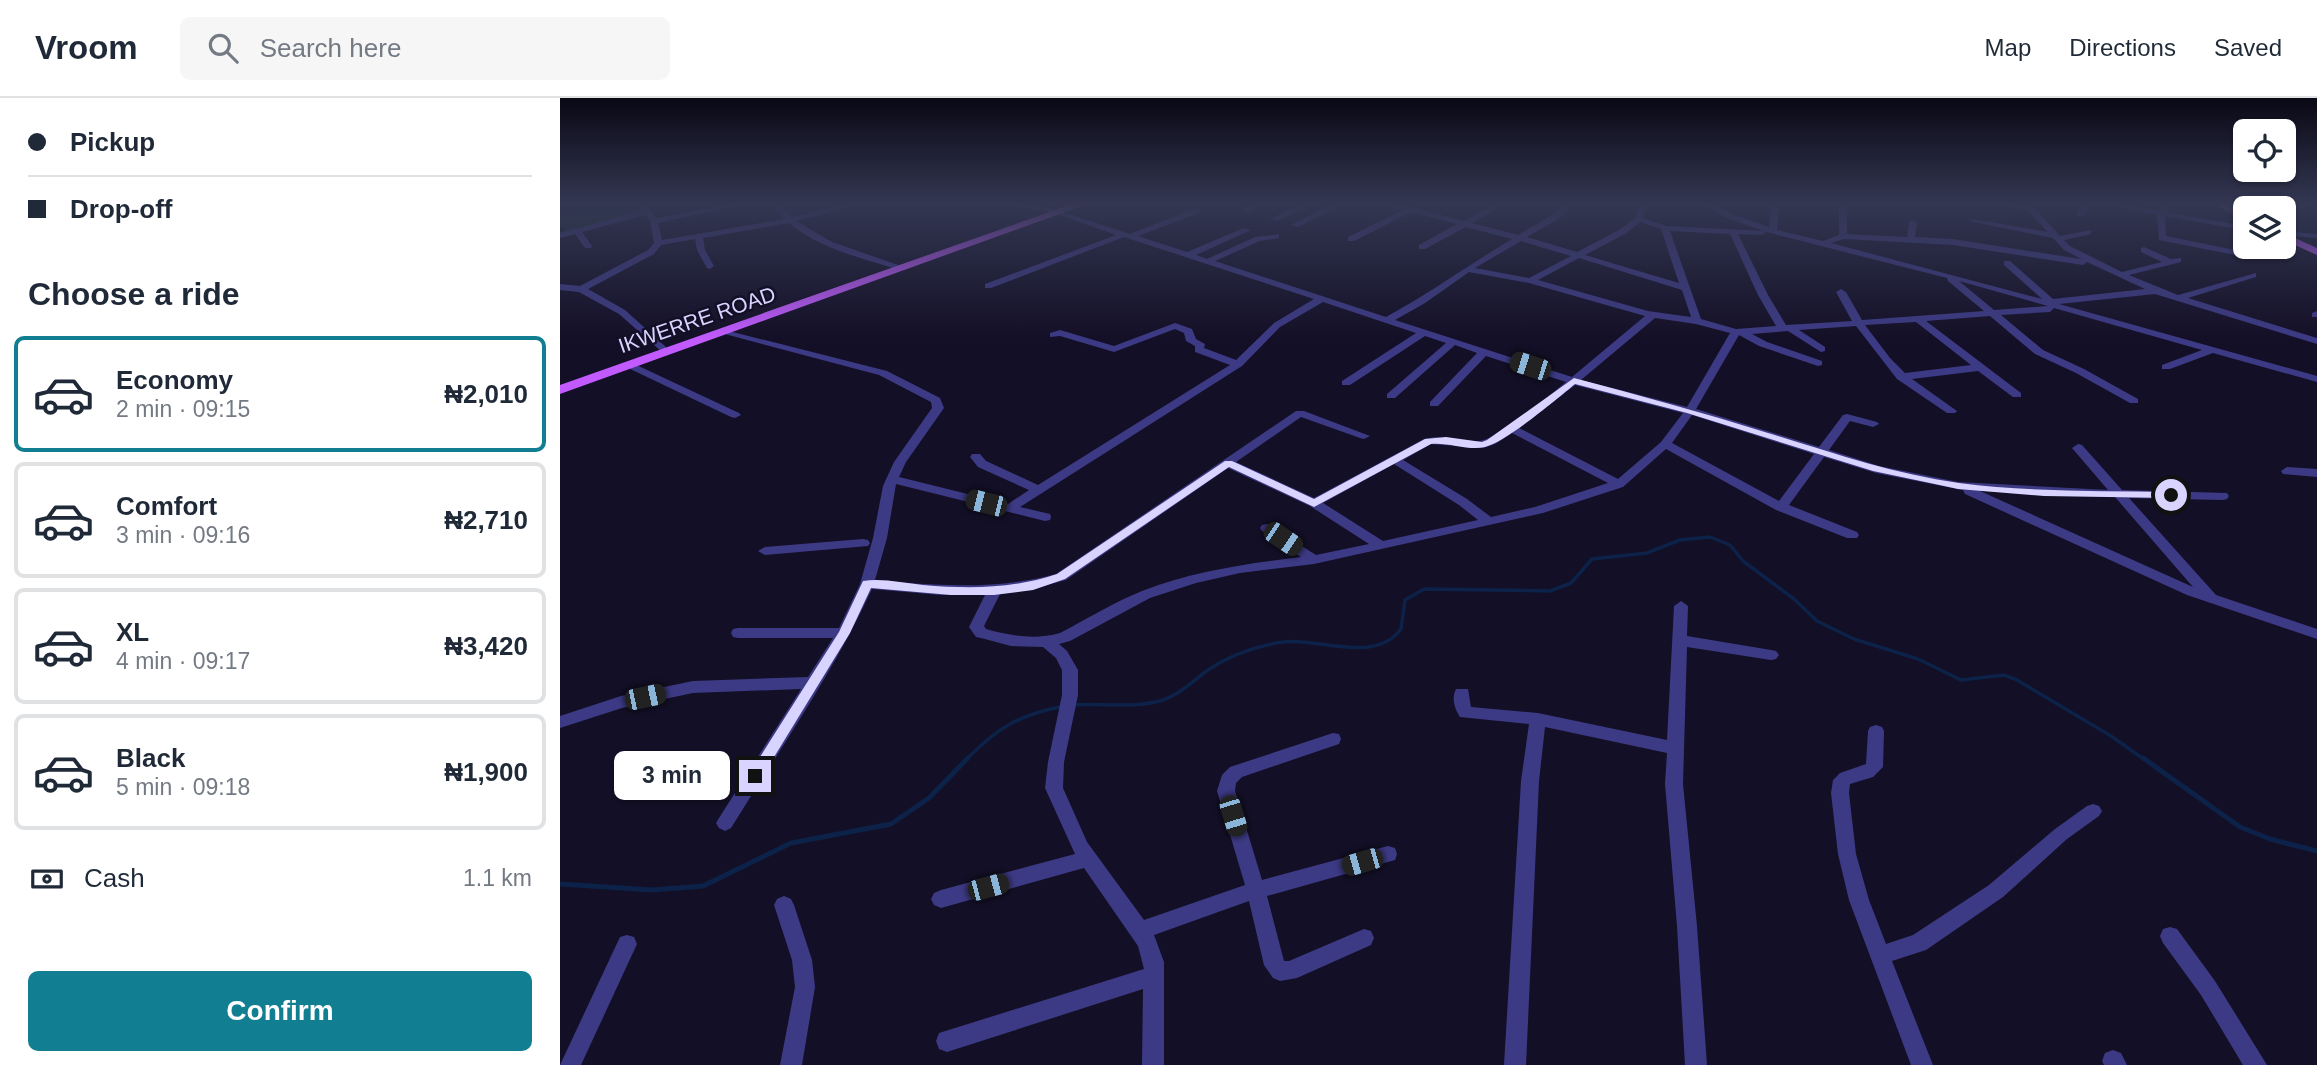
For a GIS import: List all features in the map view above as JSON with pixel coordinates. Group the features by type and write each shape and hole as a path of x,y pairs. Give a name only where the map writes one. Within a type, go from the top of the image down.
{"main road":[{"path":"560,388 662,349 952,248"},
{"name":"IKWERRE ROAD","path":"560,388 955,248"}],"street":[{"path":"581,289 654,248"},
{"path":"701,248 710,267"},
{"path":"844,248 897,267"},
{"path":"988,286 1093,248"},
{"path":"1162,248 1389,319 1574,381 1690,411 1876,469 1958,486 2119,495 2223,496"},
{"path":"1186,256 1204,248"},
{"path":"1209,261 1238,248"},
{"path":"1389,319 1441,289 1466,269 1502,248"},
{"path":"1555,248 1686,288"},
{"path":"1530,281 1591,248"},
{"path":"1672,248 1697,321"},
{"path":"1742,248 1770,311 1788,330 1821,349"},
{"path":"1843,248 2317,379"},
{"path":"2001,248 2097,264"},
{"path":"2070,248 2079,256 2155,291 2317,341"},
{"path":"2213,248 2233,252"},
{"path":"2120,275 2174,261 2144,250"},
{"path":"2007,263 2055,305"},
{"path":"1466,269 1530,281 1653,315 1697,321 1739,332 1755,341 1818,363"},
{"path":"2179,298 2253,275"},
{"path":"1948,276 2039,352 2080,370 2134,401"},
{"path":"560,287 581,289 622,312 662,349"},
{"path":"1739,332 1992,314 2155,291"},
{"path":"1841,292 1860,324 1901,377 1923,396 1951,411"},
{"path":"1010,508 1238,363 1277,325 1323,298"},
{"path":"1314,503 1428,441 1446,440 1482,445 1511,428 1574,381 1653,315"},
{"path":"1919,320 2017,395"},
{"path":"1054,335 1060,333 1114,349 1175,326 1189,331 1191,341 1200,344 1199,350 1238,363"},
{"path":"724,331 883,373 936,400 938,408 900,462 892,479 867,584 844,633 725,823"},
{"path":"1346,383 1425,331"},
{"path":"994,591 979,617 976,627 981,633 1011,641 1047,642 1065,637 1145,596 1193,579 1240,569 1314,560 1381,546 1489,522 1583,497 1619,484 1665,444 1690,411 1739,332"},
{"path":"1391,396 1454,341"},
{"path":"1434,404 1485,351"},
{"path":"2166,367 2209,351"},
{"path":"630,365 735,415"},
{"path":"1901,377 1982,366"},
{"path":"867,584 951,591 994,591 1028,587 1061,577 1300,413 1364,436"},
{"path":"1781,507 1847,417 1873,424"},
{"path":"1511,428 1619,484"},
{"path":"1665,444 1710,466 1781,507 1852,535"},
{"path":"2078,449 2211,599"},
{"path":"976,457 982,464 1039,490"},
{"path":"1395,460 1463,502 1489,522"},
{"path":"1228,463 1314,503 1381,546"},
{"path":"2287,471 2317,473"},
{"path":"892,479 1045,517"},
{"path":"1958,486 2129,565 2211,599 2317,634"},
{"path":"1267,528 1314,560"},
{"path":"823,546 832,534"},
{"path":"765,551 863,543"},
{"path":"1681,606 1674,785 1696,1065"},
{"path":"738,633 844,633"},
{"path":"1678,640 1771,654"},
{"path":"1047,642 1062,654 1070,670 1070,695 1056,762 1054,788 1088,859 1147,941 1154,962 1153,1065"},
{"path":"560,722 621,702 693,687 814,683"},
{"path":"1462,693 1462,707 1466,713 1538,719 1674,748"},
{"path":"1515,1065 1530,781 1538,719"},
{"path":"1877,731 1874,767 1870,772 1849,775 1842,780 1840,793 1847,854 1867,923 1882,955 1922,1065"},
{"path":"1333,739 1236,772 1228,780 1226,791 1256,891 1274,965 1280,971 1290,971 1364,938"},
{"path":"1882,955 1919,943 1996,891 2061,834 2093,811"},
{"path":"1140,931 1256,891 1388,854"},
{"path":"941,899 1088,859"},
{"path":"784,905 802,960 805,987 791,1065"},
{"path":"2170,936 2208,988 2256,1065"},
{"path":"570,1065 627,944"},
{"path":"947,1041 1154,976"}],"waterway":[{"path":"1072,705 1129,705 1163,700 1181,691 1225,660 1253,649 1283,642 1361,648 1376,646 1390,640 1401,629 1405,600 1424,589 1550,591 1571,583 1592,559 1647,553 1680,540 1710,537 1730,545 1743,561 1794,599 1817,621 1854,639 1918,659 1961,680 2004,675 2017,680 2111,736 2145,760"},
{"path":"967,759 988,739 1010,724 1064,706"},
{"path":"2143,758 2240,827 2270,839 2317,851"},
{"path":"560,884 652,890 703,886 791,843 891,824 929,798 967,759"}],"route":[{"path":"755,776 844,633 867,584 951,591 994,591 1028,587 1061,577 1228,463 1314,503 1428,441 1446,440 1475,445 1490,442 1574,381 1690,411 1876,469 1958,486 2044,492 2171,495"}]}
